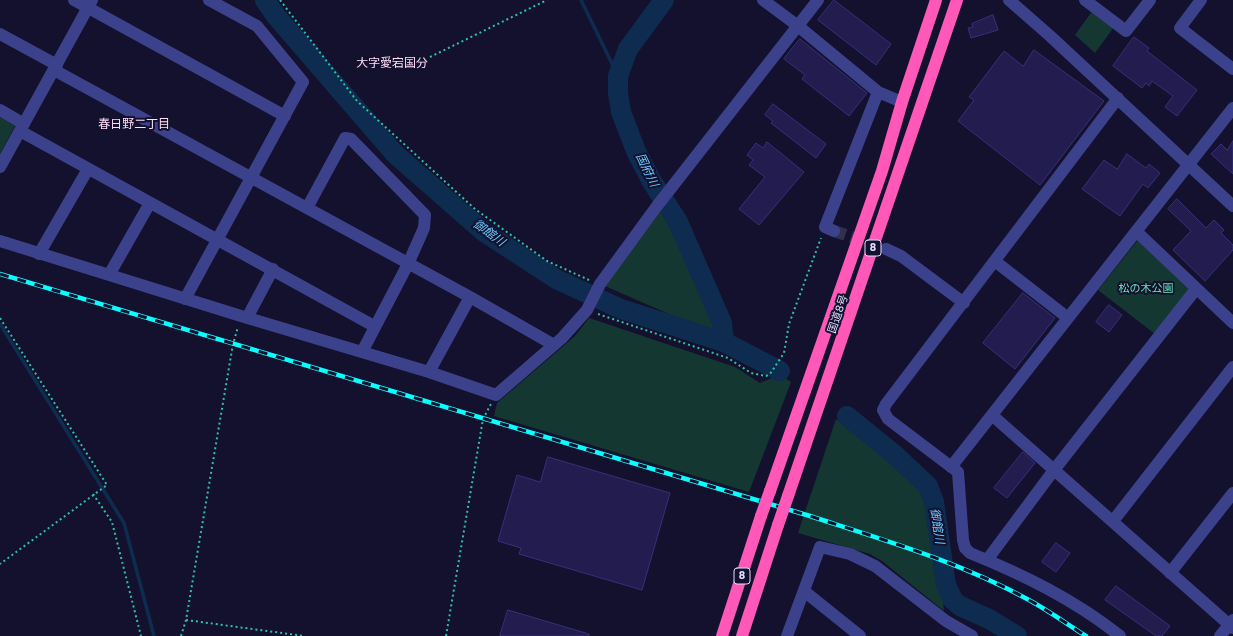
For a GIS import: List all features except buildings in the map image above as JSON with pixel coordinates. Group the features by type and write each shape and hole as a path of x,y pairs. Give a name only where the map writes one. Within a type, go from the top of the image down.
{"highway":[{"name":"国道8号","path":"722,636 761,516 882,171 902,102 936,0"},
{"name":"国道8号","path":"742,636 778,525 957,0"}],"street":[{"path":"74,0 90,4 285,116"},
{"path":"185,299 303,82 257,26 209,0"},
{"path":"763,0 798,26 878,92 902,102"},
{"path":"0,241 244,317 430,372 496,394 572,329 588,310 600,284 656,206 818,0"},
{"path":"1009,0 1189,163 1233,206"},
{"path":"1085,0 1126,31 1150,0"},
{"path":"1201,0 1180,28 1233,69"},
{"path":"0,167 90,4"},
{"path":"0,34 307,208 470,297 554,345"},
{"path":"829,229 878,92"},
{"path":"1118,98 996,262 886,404 883,410 885,417 958,472 963,540 965,548 970,553 1051,589 1102,622 1120,636"},
{"path":"951,467 993,416 1233,108"},
{"path":"0,110 22,127 88,169 374,326"},
{"path":"307,208 345,138 351,139 425,215 424,228 408,264 374,326 362,352"},
{"path":"39,254 88,169"},
{"path":"109,275 150,203"},
{"path":"1137,232 1233,323"},
{"path":"886,249 901,256 964,303"},
{"path":"996,262 1068,318"},
{"path":"244,317 273,270"},
{"path":"987,560 1054,470 1196,289"},
{"path":"430,372 470,297"},
{"path":"1113,522 1233,367"},
{"path":"993,416 1170,573 1232,624 1220,636"},
{"path":"1170,573 1233,493"},
{"path":"788,636 820,547 850,554 875,566 946,621 972,636"},
{"path":"804,591 860,636"}],"path":[{"path":"280,0 357,101 474,209 547,261 600,284"},
{"path":"430,57 546,0"},
{"path":"588,310 728,358 751,373 759,376 766,376 770,374 784,353 789,324 829,229"},
{"path":"181,636 186,620 233,344 244,317"},
{"path":"0,318 107,485 0,564"},
{"path":"446,636 483,419 496,394"},
{"path":"93,494 112,522 141,636"},
{"path":"186,620 304,636"}],"green space":[{"path":"1093,10 1114,27 1095,53 1075,35"},
{"path":"0,117 15,126 0,154"},
{"path":"663,208 715,315 717,323 716,329 710,332 605,286"},
{"name":"松の木公園","path":"1138,240 1190,289 1155,334 1098,290"},
{"path":"589,318 735,367 760,383 772,378 776,373 791,382 749,492 494,416 497,403 575,336"},
{"path":"836,419 888,458 920,487 929,510 942,588 944,611 882,561 870,554 798,533"}],"waterway":[{"name":"御館川","path":"265,0 276,16 395,154 484,232 556,279 621,309 724,342 780,371"},
{"path":"581,0 618,76"},
{"name":"国府川","path":"664,0 628,49 618,76 618,93 621,112 636,151 651,180 678,222 722,323 724,342"},
{"path":"0,324 124,523 154,636"},
{"name":"御館川","path":"847,416 895,455 928,486 934,502 946,585 953,600 960,606 989,619 1017,636"}],"tunnel":[{"path":"834,231 886,249"}],"railway":[{"path":"0,274 810,516 894,543 949,563 1003,586 1051,613 1086,636"}],"district":[{"name":"大字愛宕国分","path":"392,63"},
{"name":"春日野二丁目","path":"134,124"}]}
